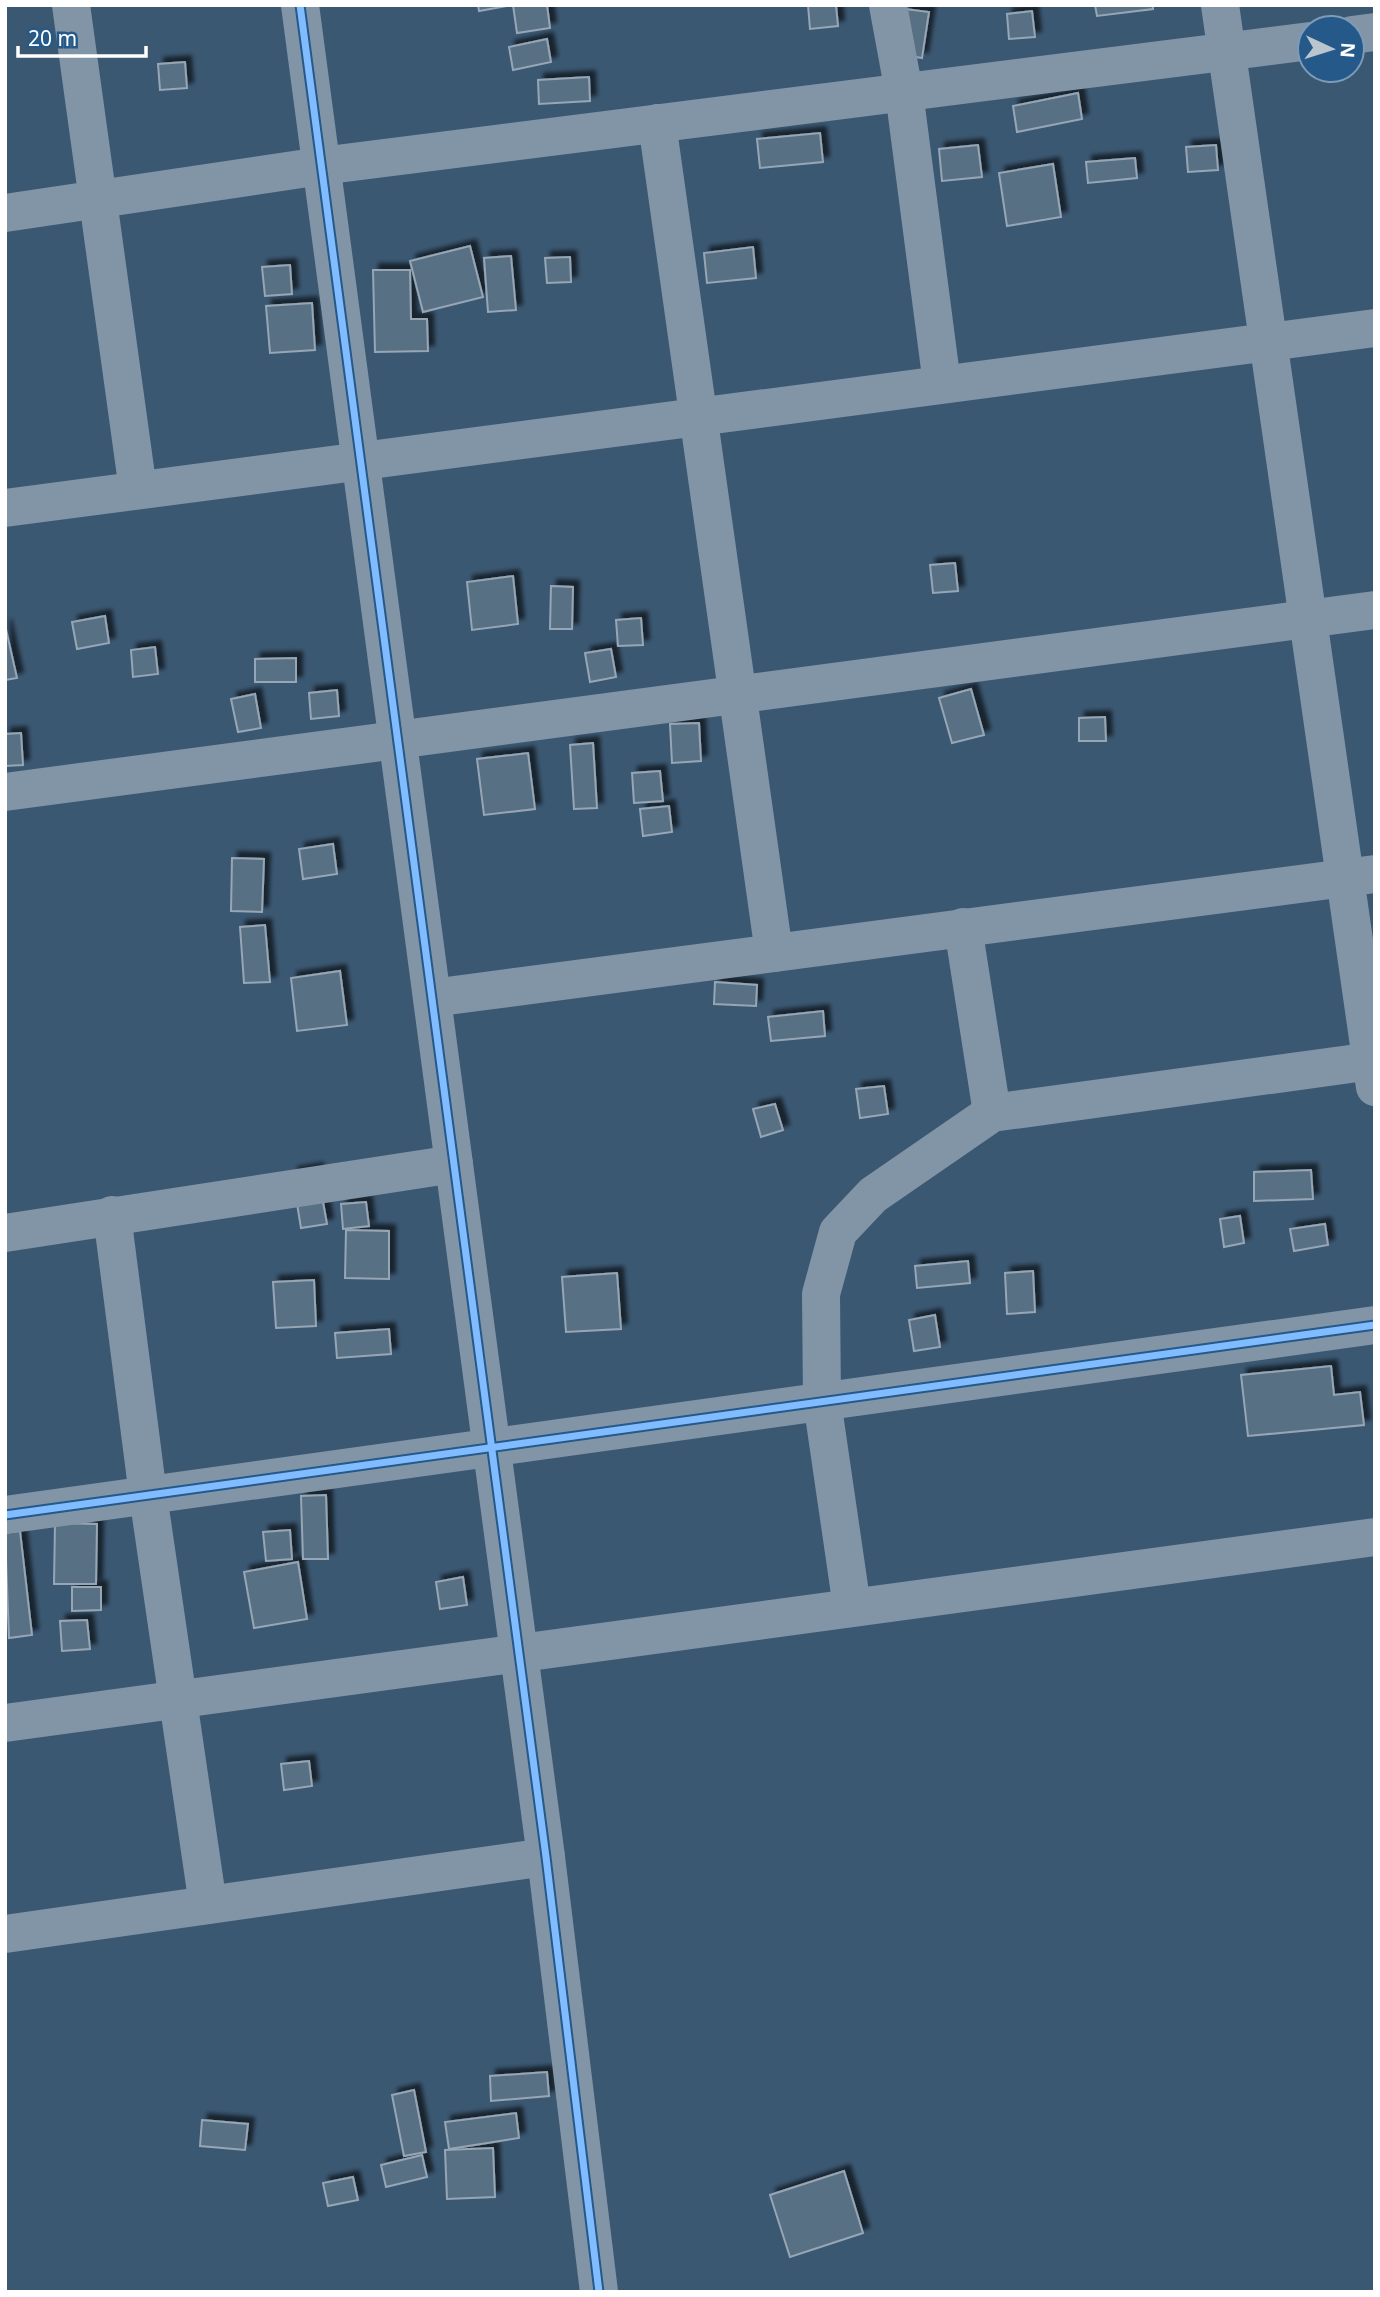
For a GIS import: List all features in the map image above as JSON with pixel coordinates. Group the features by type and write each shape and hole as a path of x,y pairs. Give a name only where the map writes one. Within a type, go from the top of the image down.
{"street":[{"path":"71,5 138,490"},
{"path":"300,5 546,1857 599,2292"},
{"path":"888,5 904,92 942,384"},
{"path":"852,1607 822,1401 821,1294 838,1232 873,1195 992,1113 1373,1074 1359,876 1308,619 1220,5"},
{"path":"5,213 321,166 1296,43"},
{"path":"657,124 774,953"},
{"path":"5,508 1375,328"},
{"path":"5,792 1375,610"},
{"path":"432,999 1359,876"},
{"path":"962,928 992,1113"},
{"path":"5,1233 454,1164"},
{"path":"112,1215 148,1495 208,1905"},
{"path":"5,1515 1375,1325"},
{"path":"5,1723 1375,1537"},
{"path":"5,1934 546,1857"}],"building":[{"path":"478,5 513,5 479,11"},
{"path":"513,5 547,5 550,28 517,33"},
{"path":"808,5 836,5 838,26 810,29"},
{"path":"1095,5 1153,5 1153,9 1097,16"},
{"path":"905,9 929,12 922,58 898,54"},
{"path":"1032,11 1035,37 1009,39 1007,14"},
{"path":"547,39 551,62 513,70 509,47"},
{"path":"185,62 187,88 160,90 158,64"},
{"path":"589,77 590,101 539,104 538,80"},
{"path":"1078,93 1082,119 1017,132 1013,106"},
{"path":"820,133 823,162 760,168 757,139"},
{"path":"978,145 982,177 942,181 939,149"},
{"path":"1216,145 1218,170 1188,172 1186,147"},
{"path":"1135,158 1137,178 1088,183 1086,162"},
{"path":"1053,164 1061,217 1007,226 999,173"},
{"path":"470,246 483,297 423,312 410,261"},
{"path":"753,247 756,278 707,283 704,253"},
{"path":"511,256 516,310 488,312 484,258"},
{"path":"570,257 571,282 547,283 545,258"},
{"path":"290,265 292,294 265,296 262,267"},
{"path":"373,270 410,270 411,319 427,319 428,351 375,352"},
{"path":"312,303 315,350 270,353 266,306"},
{"path":"955,563 958,591 933,593 930,565"},
{"path":"513,576 518,624 472,630 467,582"},
{"path":"551,586 573,587 572,629 550,629"},
{"path":"105,616 109,643 77,649 72,622"},
{"path":"641,618 643,645 618,646 616,620"},
{"path":"5,625 17,678 5,680"},
{"path":"155,647 158,674 133,677 131,650"},
{"path":"611,649 616,677 590,682 585,653"},
{"path":"296,658 296,682 255,682 255,659"},
{"path":"971,689 984,735 952,743 939,698"},
{"path":"337,690 339,716 311,719 309,693"},
{"path":"255,694 261,728 238,732 231,699"},
{"path":"1105,717 1106,741 1079,741 1079,718"},
{"path":"699,723 701,761 672,763 670,724"},
{"path":"21,733 23,765 5,766 5,734"},
{"path":"593,743 597,808 574,809 570,745"},
{"path":"528,753 535,809 484,815 477,759"},
{"path":"660,771 663,801 634,803 632,773"},
{"path":"669,806 672,832 643,836 640,809"},
{"path":"333,844 337,874 303,879 299,849"},
{"path":"232,858 264,859 262,912 231,911"},
{"path":"265,925 270,982 244,983 240,927"},
{"path":"340,971 347,1025 297,1031 291,978"},
{"path":"715,982 757,985 756,1006 714,1004"},
{"path":"823,1011 825,1036 771,1041 768,1017"},
{"path":"884,1086 888,1114 860,1118 856,1089"},
{"path":"775,1104 783,1130 761,1137 753,1109"},
{"path":"317,1169 327,1224 301,1228 292,1173"},
{"path":"1311,1170 1313,1199 1254,1201 1254,1172"},
{"path":"366,1202 369,1226 343,1229 341,1204"},
{"path":"1240,1216 1244,1243 1224,1247 1220,1219"},
{"path":"1325,1224 1328,1245 1294,1251 1290,1229"},
{"path":"346,1230 389,1231 389,1279 345,1278"},
{"path":"968,1261 970,1283 917,1288 915,1266"},
{"path":"1033,1271 1035,1312 1007,1314 1005,1273"},
{"path":"617,1273 621,1329 566,1332 562,1277"},
{"path":"314,1280 316,1326 276,1328 273,1282"},
{"path":"935,1315 940,1347 914,1351 909,1320"},
{"path":"389,1329 391,1354 337,1358 335,1333"},
{"path":"1331,1366 1334,1395 1360,1392 1364,1425 1248,1436 1241,1375"},
{"path":"326,1495 328,1559 303,1559 301,1496"},
{"path":"55,1523 97,1524 96,1584 54,1584"},
{"path":"290,1530 292,1559 266,1561 263,1532"},
{"path":"20,1531 32,1635 9,1638 5,1533"},
{"path":"298,1562 307,1619 254,1628 244,1572"},
{"path":"463,1577 467,1605 440,1609 436,1582"},
{"path":"72,1587 101,1587 101,1610 72,1611"},
{"path":"87,1620 90,1649 62,1651 60,1621"},
{"path":"309,1761 312,1786 284,1790 281,1764"},
{"path":"547,2072 549,2096 491,2101 490,2076"},
{"path":"414,2090 426,2152 404,2156 392,2095"},
{"path":"516,2113 519,2138 449,2149 445,2122"},
{"path":"202,2120 248,2124 245,2150 200,2146"},
{"path":"493,2148 495,2197 447,2199 445,2150"},
{"path":"422,2155 427,2177 386,2187 381,2165"},
{"path":"844,2171 863,2233 790,2257 770,2195"},
{"path":"353,2177 358,2200 328,2206 323,2183"}],"cycle path":[{"path":"300,5 546,1857 599,2292"},
{"path":"5,1515 1375,1325"}]}
